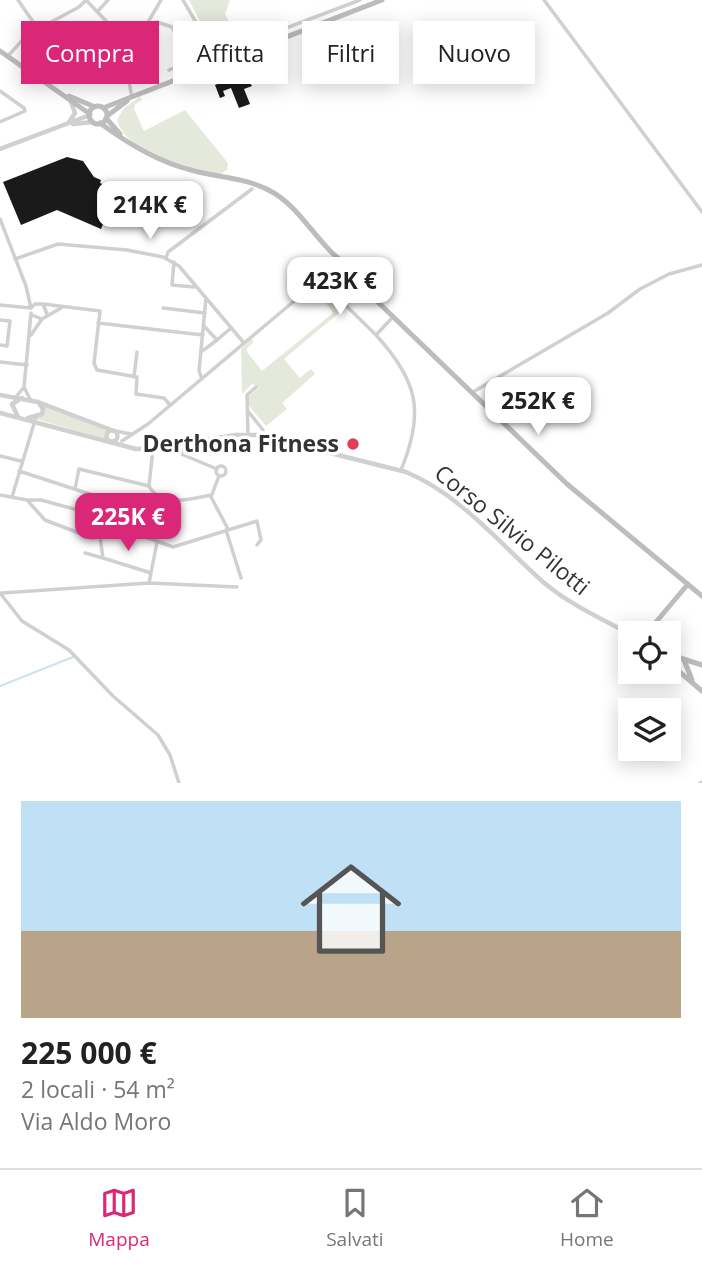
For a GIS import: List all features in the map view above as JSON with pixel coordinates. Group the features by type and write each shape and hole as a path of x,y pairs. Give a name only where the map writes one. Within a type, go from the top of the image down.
{"main road":[{"path":"288,38 382,0"},
{"path":"0,51 21,65"},
{"path":"60,92 103,108 173,81"},
{"path":"48,84 90,114 97,123 170,163 190,170 246,181 272,192 306,221 333,254 351,267 365,288 567,484 702,596"},
{"path":"97,123 132,97"},
{"path":"90,114 95,107"},
{"path":"103,108 125,138"},
{"path":"333,254 339,277 365,288"},
{"path":"338,270 346,264"},
{"path":"344,279 353,272"},
{"path":"657,621 688,584"},
{"path":"683,659 702,665 694,673 694,683"},
{"path":"683,659 694,683"},
{"path":"681,673 702,691"}],"street":[{"path":"18,0 32,21"},
{"path":"53,21 79,7 86,0 106,21"},
{"path":"97,12 108,0"},
{"path":"149,21 161,0"},
{"path":"183,0 195,21"},
{"path":"288,28 360,0"},
{"path":"544,0 702,212"},
{"path":"8,56 21,40"},
{"path":"169,70 173,68"},
{"path":"129,84 132,97"},
{"path":"0,91 25,111 0,122"},
{"path":"65,124 75,113 69,100"},
{"path":"0,149 90,114"},
{"path":"65,124 97,123"},
{"path":"166,258 168,252 252,188"},
{"path":"0,219 29,295 33,317 42,319"},
{"path":"15,259 58,244 127,250 166,258 174,262 244,343"},
{"path":"174,262 172,285 196,287"},
{"path":"472,393 499,374 551,348 640,289 669,274 702,265"},
{"path":"328,279 338,270"},
{"path":"122,441 321,281 344,279"},
{"path":"321,281 376,335 403,368 410,382 416,409 414,435 401,470"},
{"path":"29,295 41,303 100,311 96,368 100,372 134,377 138,379 136,394 164,398 170,405"},
{"path":"202,379 199,371 206,298"},
{"path":"0,305 31,310 41,303"},
{"path":"41,303 47,314"},
{"path":"30,336 47,314 63,307"},
{"path":"163,308 205,313"},
{"path":"21,418 12,404 24,387 31,310"},
{"path":"376,335 391,319"},
{"path":"0,320 10,321 7,346 0,345"},
{"path":"98,323 203,335"},
{"path":"204,326 217,340"},
{"path":"201,352 231,328"},
{"path":"134,377 137,352"},
{"path":"0,362 27,365"},
{"path":"24,387 30,399"},
{"path":"248,435 247,395 256,387"},
{"path":"0,395 38,401 116,433 132,449"},
{"path":"12,497 34,419 43,412 38,401"},
{"path":"246,409 263,430"},
{"path":"0,413 34,419"},
{"name":"Corso Silvio Pilotti","path":"34,419 132,449 182,446 248,435 286,440 401,470 427,482 460,505 560,595 618,627"},
{"path":"116,433 116,440 110,442 107,435 116,433 133,434"},
{"path":"188,458 182,446 176,451 188,458 216,469 219,476 211,495 227,530 241,578"},
{"name":"Corso Silvio Pilotti","path":"160,448 176,451"},
{"path":"153,449 149,486 153,492 178,502 211,495"},
{"path":"0,456 21,461"},
{"path":"216,469 221,466 226,470 225,475 219,476"},
{"path":"75,489 79,469 149,486"},
{"path":"19,471 113,503 119,511 114,535"},
{"path":"0,495 41,500 118,520"},
{"path":"27,500 45,520 92,538 132,532 173,547 257,521 261,540 257,545"},
{"path":"100,537 103,558"},
{"path":"149,583 157,542"},
{"path":"85,553 151,573"},
{"path":"0,593 149,583 237,587"},
{"path":"0,593 22,621 69,650 113,696 158,735 170,755 179,783"}],"shaded area":[{"path":"189,0 230,0 225,14 228,21 200,21"},
{"path":"140,97 142,100 135,104 134,109 144,131 185,110 228,163 227,170 221,174 177,164 146,151 133,142 123,132 117,120 124,108"},
{"path":"326,296 340,312 284,359 300,378 311,369 315,374 282,403 287,409 266,426 248,405 248,397 259,387 252,384 242,394 241,349 252,339 254,342 247,348 247,352 262,371 333,313 323,299"},
{"path":"43,405 109,429 105,434 106,439 36,419 44,413"}],"building":[{"path":"251,84 252,86 244,89 250,104 239,108 231,88 223,91 225,96 220,98 215,85"},
{"path":"67,157 83,161 94,177 101,180 100,183 117,190 101,229 57,210 21,225 3,182"}],"waterway":[{"path":"0,686 73,657"}],"place":[{"name":"Derthona Fitness","path":"353,444"}]}
